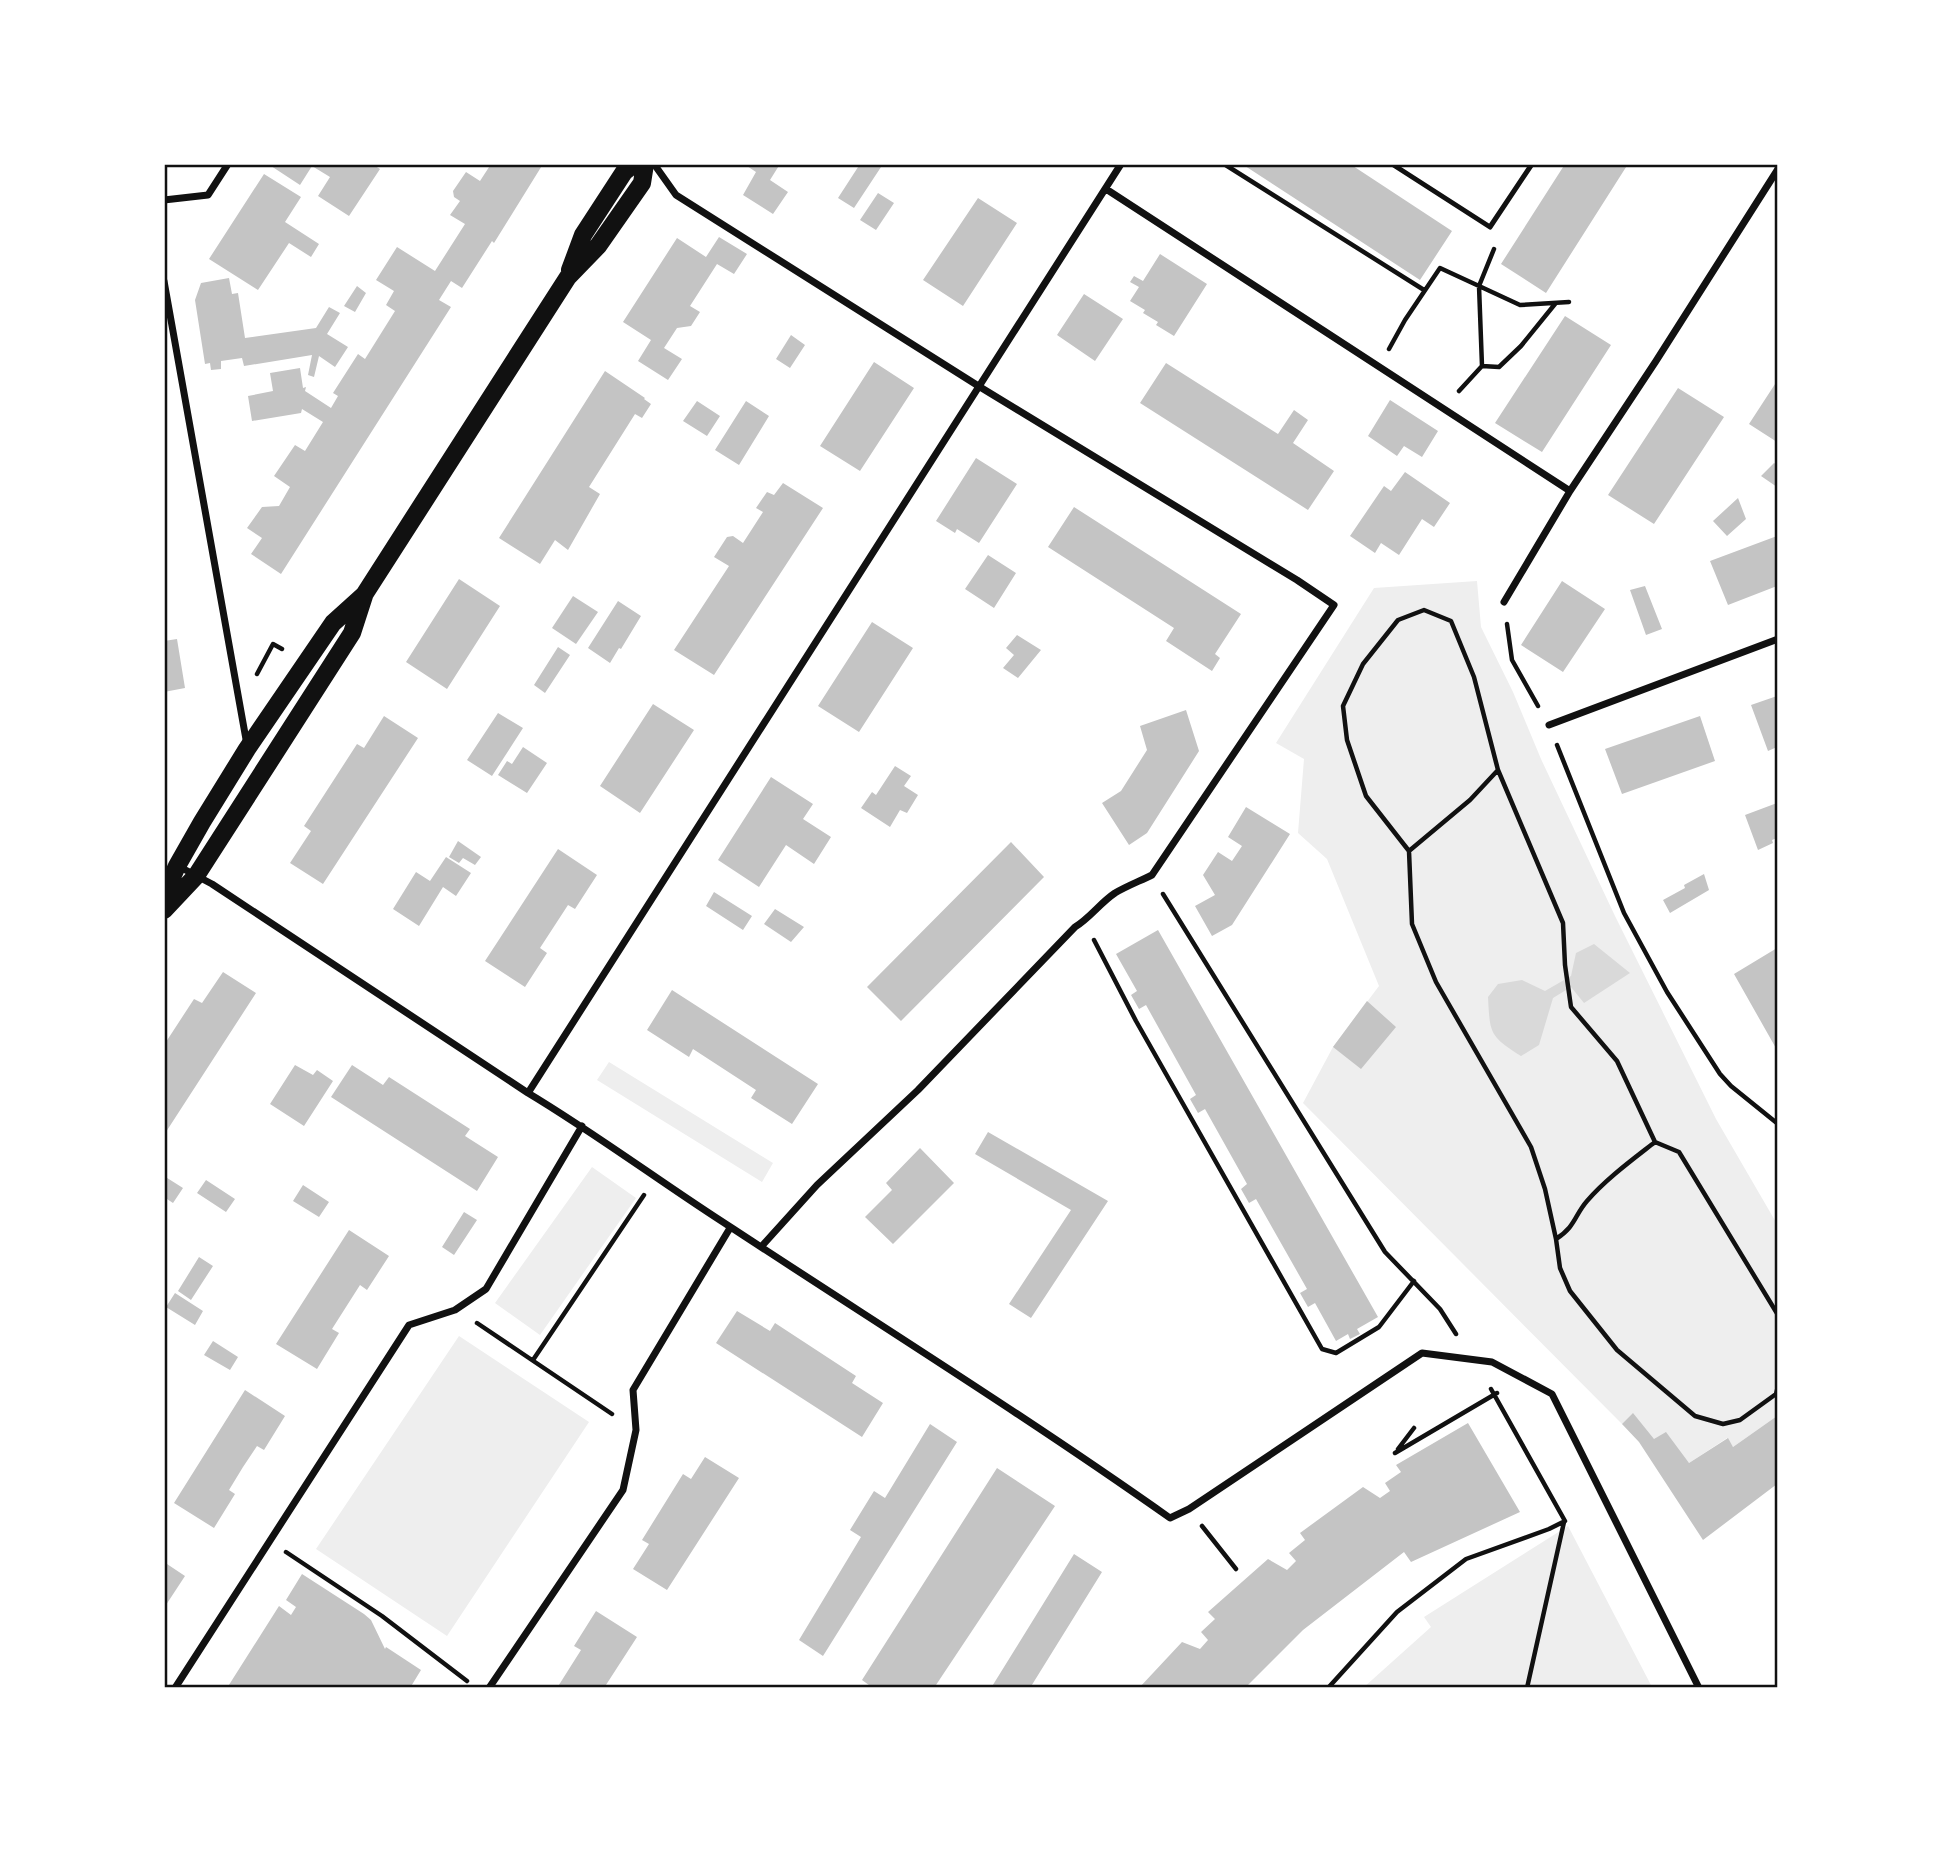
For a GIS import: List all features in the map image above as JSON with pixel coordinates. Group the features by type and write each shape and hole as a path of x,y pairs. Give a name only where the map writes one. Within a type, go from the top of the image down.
{"main road":[{"path":"568,277 583,235 624,172 634,164"},
{"path":"164,910 195,876 352,633 364,595 568,277 598,246 642,183 645,164"},
{"path":"164,895 202,822 247,749 333,623 364,595"}],"street":[{"path":"164,200 208,195 228,164"},
{"path":"654,164 676,195 980,387 1334,605 1152,875 1114,894 1075,927 918,1090 817,1185 761,1247"},
{"path":"528,1093 1121,164"},
{"path":"1504,602 1570,491 1777,169"},
{"path":"1106,189 1570,491"},
{"path":"164,281 247,749"},
{"path":"1549,725 1777,639"},
{"path":"177,866 212,884 582,1126 730,1228 1093,1464 1170,1518 1189,1509 1422,1353 1492,1362 1552,1394 1699,1688"},
{"path":"175,1688 409,1325 455,1310 486,1289 582,1126"},
{"path":"489,1688 623,1490 636,1430 633,1390 730,1228"}],"lane":[{"path":"1392,164 1490,227 1532,164"}],"path":[{"path":"1224,164 1424,290"},
{"path":"1379,367 1405,320 1440,268 1520,305 1569,302"},
{"path":"1443,409 1482,366 1479,286"},
{"path":"1482,366 1499,367 1521,346 1555,303"},
{"path":"1504,602 1512,660 1549,725 1624,913 1667,992 1720,1074 1777,1124"},
{"path":"1777,1315 1679,1152 1655,1142 1617,1061 1571,1007 1563,923 1498,770 1474,677 1451,621 1424,610 1398,620 1363,664 1343,706 1347,740 1366,796 1409,851 1412,924 1436,982 1531,1147 1545,1189 1560,1268 1570,1291 1618,1350 1695,1416 1723,1424 1740,1420 1776,1394 1777,1386"},
{"path":"1409,851 1470,800 1498,770"},
{"path":"1152,875 1385,1251 1440,1309 1494,1395 1564,1521 1527,1688"},
{"path":"1084,922 1136,1021 1322,1349 1336,1353 1379,1327 1414,1281"},
{"path":"1556,1239 1569,1231 1586,1202 1655,1142"},
{"path":"533,1360 656,1177"},
{"path":"455,1310 636,1430"},
{"path":"1414,1428 1395,1453 1520,1377"},
{"path":"1189,1509 1236,1569"},
{"path":"1328,1688 1397,1612 1466,1559 1564,1521"},
{"path":"268,1540 382,1616 476,1688"}],"shaded area":[{"path":"1477,581 1481,627 1513,692 1541,759 1716,1119 1777,1224 1777,1416 1733,1447 1727,1438 1689,1463 1654,1439 1622,1424 1303,1103 1333,1047 1379,986 1327,859 1298,833 1304,759 1276,743 1374,588"},
{"path":"1594,944 1630,973 1584,1003 1571,987 1553,998 1539,1045 1521,1056 1497,1038 1491,1026 1488,997 1498,984 1522,980 1545,991 1571,976 1576,953"},
{"path":"609,1062 773,1163 762,1182 597,1080"},
{"path":"592,1167 636,1198 540,1335 495,1303"},
{"path":"459,1336 589,1422 447,1636 316,1549"},
{"path":"1568,1526 1652,1687 1363,1688 1431,1627 1424,1617"}],"building":[{"path":"268,164 372,164 380,169 349,216 318,196 330,177 312,166 300,185"},
{"path":"491,164 543,164 494,243 492,241 462,288 451,281 439,300 451,307 281,574 251,554 262,538 247,528 262,507 279,506 290,487 274,476 295,445 305,451 323,422 302,409 301,413 252,421 248,396 273,391 270,373 300,368 305,391 331,408 338,396 333,393 358,354 365,359 395,311 386,305 394,291 376,280 397,247 435,271 465,224 450,215 460,201 454,197 453,191 466,172 480,181"},
{"path":"744,164 780,164 770,180 788,192 773,214 743,195 756,172"},
{"path":"860,164 883,164 854,208 838,198"},
{"path":"1242,164 1350,164 1452,231 1420,280"},
{"path":"1565,164 1628,164 1546,293 1501,264"},
{"path":"264,174 301,197 285,222 319,244 311,257 289,243 258,290 209,259"},
{"path":"878,193 894,203 876,230 860,220"},
{"path":"978,198 1017,223 963,306 923,280"},
{"path":"719,237 747,254 734,274 717,264 690,306 700,312 691,326 677,328 664,348 682,359 668,380 638,361 651,340 623,322 677,238 706,257"},
{"path":"1160,254 1207,284 1174,336 1156,325 1158,322 1143,313 1145,310 1130,301 1139,287 1130,282 1134,276 1143,281"},
{"path":"229,278 232,294 238,293 245,338 316,328 329,307 340,313 327,334 348,347 335,367 319,356 314,377 308,375 312,355 244,366 242,358 221,361 221,369 211,370 210,363 205,364 195,300 201,283"},
{"path":"357,286 366,293 355,312 344,306"},
{"path":"1084,294 1123,319 1095,361 1057,335"},
{"path":"1565,316 1611,345 1542,452 1495,423"},
{"path":"791,335 805,345 790,368 776,359"},
{"path":"874,362 914,388 860,471 820,446"},
{"path":"1166,363 1278,434 1294,410 1308,420 1293,443 1334,471 1308,510 1140,403"},
{"path":"605,371 651,404 642,418 635,414 589,487 600,494 568,550 555,540 540,564 499,538"},
{"path":"1777,381 1777,442 1749,424"},
{"path":"1678,388 1724,417 1654,524 1608,495"},
{"path":"1390,400 1438,431 1422,457 1404,446 1397,456 1368,436"},
{"path":"697,401 720,416 707,436 683,421"},
{"path":"746,401 769,416 739,465 715,450"},
{"path":"976,458 1017,484 979,543 957,529 955,533 936,521"},
{"path":"1774,463 1777,465 1777,487 1761,476"},
{"path":"1405,472 1450,503 1434,527 1422,519 1399,555 1381,543 1375,553 1350,536 1384,486 1391,491"},
{"path":"783,483 823,508 714,675 674,650 729,566 714,557 727,537 733,536 743,543 763,512 756,508 767,492 774,495"},
{"path":"1738,498 1746,519 1727,536 1713,521"},
{"path":"1074,507 1241,614 1215,654 1220,658 1212,671 1166,641 1174,628 1048,547"},
{"path":"1777,536 1777,586 1728,605 1710,561"},
{"path":"988,555 1016,573 994,608 965,589"},
{"path":"459,579 500,606 447,689 406,662"},
{"path":"1562,581 1605,609 1563,672 1521,645"},
{"path":"1645,586 1662,629 1646,635 1630,590"},
{"path":"573,596 598,612 576,644 552,628"},
{"path":"618,601 641,616 610,663 588,648"},
{"path":"872,622 913,648 859,732 818,706"},
{"path":"1017,635 1041,650 1018,678 1003,668 1014,655 1006,648"},
{"path":"177,639 185,688 164,692 164,641"},
{"path":"558,647 570,655 545,693 534,685"},
{"path":"1777,696 1777,747 1768,751 1751,705"},
{"path":"653,704 694,730 640,813 600,786"},
{"path":"1186,710 1199,751 1147,833 1129,845 1102,803 1121,791 1147,750 1140,726"},
{"path":"498,713 523,728 492,776 467,760"},
{"path":"384,716 418,738 323,884 290,863 311,831 304,826 357,744 364,748"},
{"path":"1700,716 1715,761 1622,794 1605,749"},
{"path":"523,747 547,763 527,793 498,775 507,761 512,764"},
{"path":"895,766 911,776 904,786 918,795 907,813 900,810 890,827 861,808 872,792 876,795"},
{"path":"771,777 813,804 803,819 831,837 814,864 786,845 759,887 718,860"},
{"path":"1777,803 1777,838 1758,850 1745,815"},
{"path":"1246,807 1290,834 1232,925 1212,936 1195,906 1215,895 1203,875 1218,852 1232,861 1242,846 1228,837"},
{"path":"458,841 481,857 475,865 463,858 459,863 449,857"},
{"path":"1011,842 1044,877 901,1021 867,987"},
{"path":"558,849 597,875 575,909 568,905 540,948 547,953 525,987 485,961"},
{"path":"446,857 471,873 456,896 443,887 419,926 393,909 416,872 430,881"},
{"path":"1704,874 1709,890 1670,913 1663,900"},
{"path":"714,892 752,916 743,930 706,906"},
{"path":"775,909 804,927 791,942 764,924"},
{"path":"1158,930 1378,1317 1357,1329 1360,1334 1350,1339 1348,1334 1336,1341 1315,1303 1308,1307 1300,1293 1307,1289 1256,1199 1249,1203 1241,1189 1247,1184 1205,1109 1198,1113 1190,1099 1196,1095 1146,1005 1139,1009 1131,995 1137,991 1116,954"},
{"path":"1777,948 1777,1050 1734,974"},
{"path":"223,972 256,993 164,1135 164,1045 194,999 202,1003"},
{"path":"672,990 818,1084 792,1124 751,1098 756,1090 693,1049 689,1057 647,1030"},
{"path":"1367,1001 1396,1027 1361,1069 1333,1047"},
{"path":"295,1065 313,1075 317,1070 333,1081 304,1126 270,1104"},
{"path":"352,1065 383,1085 389,1077 470,1129 465,1136 498,1157 477,1191 331,1097"},
{"path":"988,1132 1108,1201 1031,1318 1009,1304 1071,1210 975,1154"},
{"path":"920,1148 954,1183 893,1244 865,1217 892,1190 886,1183"},
{"path":"164,1176 183,1188 173,1203 164,1197"},
{"path":"206,1180 235,1199 226,1212 197,1193"},
{"path":"303,1185 329,1202 319,1217 293,1201"},
{"path":"464,1212 477,1220 454,1255 442,1247"},
{"path":"349,1230 389,1256 367,1290 360,1285 332,1329 339,1333 317,1369 276,1344"},
{"path":"199,1257 213,1266 191,1300 178,1291"},
{"path":"175,1293 203,1311 195,1325 166,1307"},
{"path":"737,1311 770,1331 775,1323 856,1376 852,1383 883,1403 862,1437 716,1343"},
{"path":"213,1341 238,1357 230,1370 204,1355"},
{"path":"245,1390 285,1416 264,1450 257,1446 243,1467 229,1490 235,1494 214,1528 174,1503"},
{"path":"1633,1413 1654,1439 1666,1432 1689,1463 1728,1438 1733,1447 1777,1416 1777,1484 1703,1540 1639,1442 1622,1424"},
{"path":"1468,1423 1520,1512 1411,1562 1404,1552 1303,1630 1245,1688 1139,1688 1182,1642 1200,1649 1208,1640 1201,1632 1215,1619 1208,1612 1268,1559 1287,1570 1296,1561 1289,1553 1305,1540 1300,1533 1363,1487 1380,1498 1390,1491 1385,1483 1401,1472 1396,1465"},
{"path":"930,1424 957,1442 823,1656 799,1640 861,1537 850,1530 874,1491 885,1498"},
{"path":"705,1457 739,1478 667,1590 633,1569 649,1544 642,1540 683,1474 691,1479"},
{"path":"997,1468 1055,1506 934,1688 873,1688 862,1680"},
{"path":"1074,1554 1102,1572 1030,1688 991,1688"},
{"path":"164,1562 185,1576 164,1608"},
{"path":"302,1574 364,1614 371,1620 385,1649 386,1647 421,1670 410,1688 227,1688 279,1606 291,1615 296,1607 286,1600"},
{"path":"596,1611 637,1637 604,1688 557,1688 581,1650 574,1646"}]}
